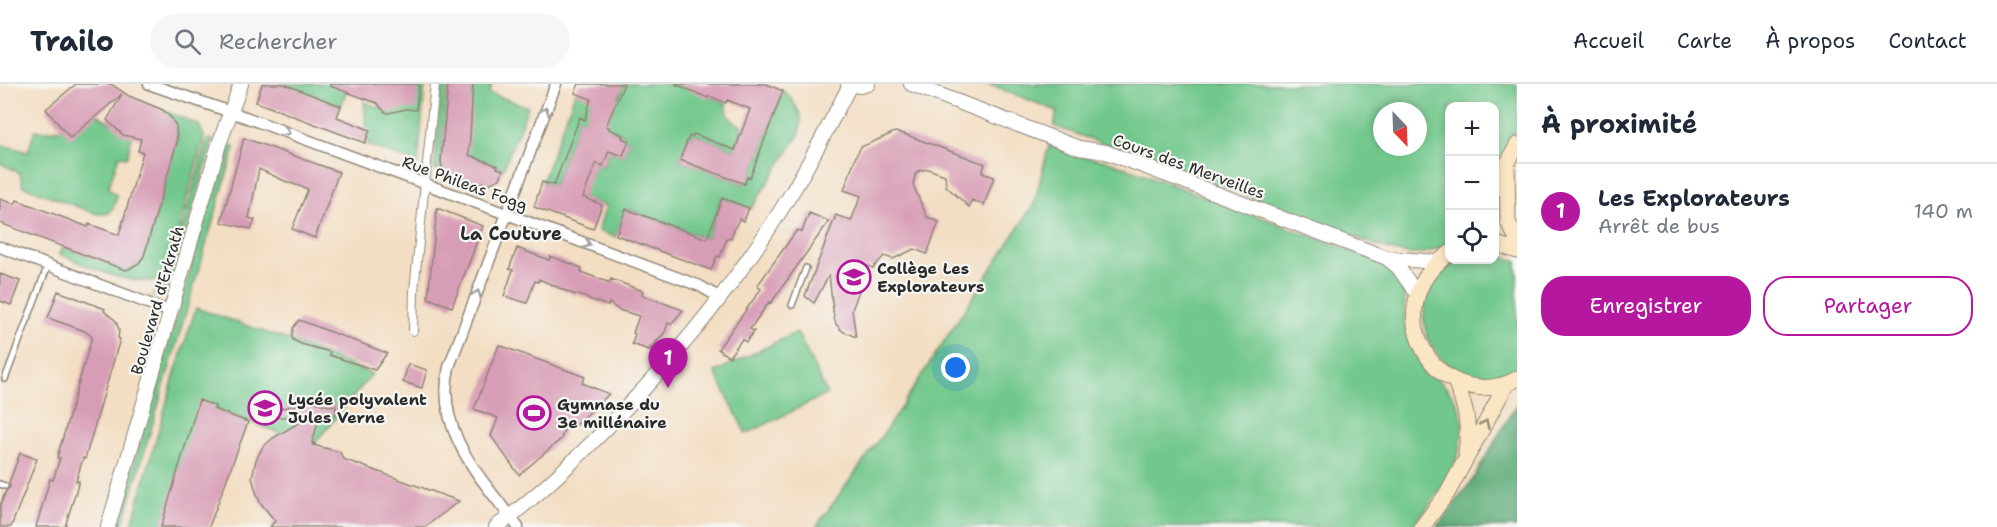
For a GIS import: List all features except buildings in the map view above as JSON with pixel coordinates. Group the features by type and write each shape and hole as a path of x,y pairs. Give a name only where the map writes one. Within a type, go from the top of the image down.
{"main road":[{"path":"1499,180 1517,145"},
{"path":"1507,163 1508,222 1517,239"},
{"path":"1499,245 1517,251"},
{"path":"1443,257 1424,277 1417,294 1414,319 1420,344 1434,365 1455,381 1480,387 1512,382"},
{"path":"1455,381 1468,423 1464,463"},
{"path":"1422,527 1448,492 1512,382"}],"street":[{"name":"Rue Phileas Fogg","path":"149,84 231,112 700,286 720,298"},
{"name":"Boulevard d'Erkrath","path":"108,527 219,144 241,84"},
{"path":"413,331 414,291 435,84"},
{"path":"514,522 464,454 452,428 447,406 446,385 449,367 555,84"},
{"path":"496,527 514,522 662,369 720,298 766,234 794,189 849,84 860,86 868,84"},
{"name":"Cours des Merveilles","path":"911,84 1079,148 1114,155 1387,258 1398,267 1417,294"},
{"path":"0,247 171,312"},
{"name":"Cours des Merveilles","path":"1387,258 1443,257"}],"lane":[{"path":"5,379 48,265"},
{"path":"792,305 806,268"}],"green space":[{"path":"279,84 349,84 341,106"},
{"path":"418,84 425,84 418,164 368,145 364,102 390,112"},
{"path":"442,84 448,84 441,161 442,168 448,174 434,169"},
{"path":"473,84 492,84 489,93 528,107 503,170 466,154"},
{"path":"624,84 696,84 708,97 726,103 730,118 743,126 735,150 694,134 692,137 689,136 680,160 745,184 750,178 783,91 790,96 801,116 800,133 751,209 722,198 707,239 627,209 615,237 598,231 606,206 581,197 596,163 604,166 609,151 623,156 629,141 622,138 623,134 580,118 554,185 542,182 575,93 619,97"},
{"path":"988,84 1517,84 1517,126 1499,167 1499,102 1445,102 1445,245 1422,254 1407,254 1378,246 1235,191 1054,126 1057,111"},
{"path":"166,111 199,125 204,136 164,277 153,281 127,279 97,270 59,254 64,247 126,270 139,263 145,253 178,139 174,123 165,113"},
{"path":"94,112 132,137 127,157 119,156 108,188 117,196 110,212 94,213 23,186 20,173 0,163 0,144 28,152 35,130 58,129"},
{"path":"213,140 173,280 165,291 153,295 156,289 167,282 206,141"},
{"path":"227,145 235,147 122,527 115,527"},
{"path":"1049,145 1077,155 1111,162 1371,258 1398,275 1405,294 1405,327 1409,341 1422,363 1448,390 1459,407 1462,425 1461,444 1446,480 1435,498 1411,527 816,527 884,433 1034,204"},
{"path":"1499,255 1517,261 1517,368 1494,375 1473,375 1454,368 1439,356 1428,339 1424,320 1426,299 1444,270 1451,264 1499,264"},
{"path":"196,308 285,339 372,374 313,445 214,409 161,527 131,527 176,370"},
{"path":"797,332 827,394 746,434 715,372"},
{"path":"1517,403 1517,527 1437,527 1473,479"}],"place":[{"name":"Collège Les Explorateurs","path":"854,277"},
{"name":"Les Explorateurs","path":"668,388"},
{"name":"Lycée polyvalent Jules Verne","path":"265,408"},
{"name":"Gymnase du 3e millénaire","path":"534,413"}],"district":[{"name":"La Couture","path":"511,234"}]}
